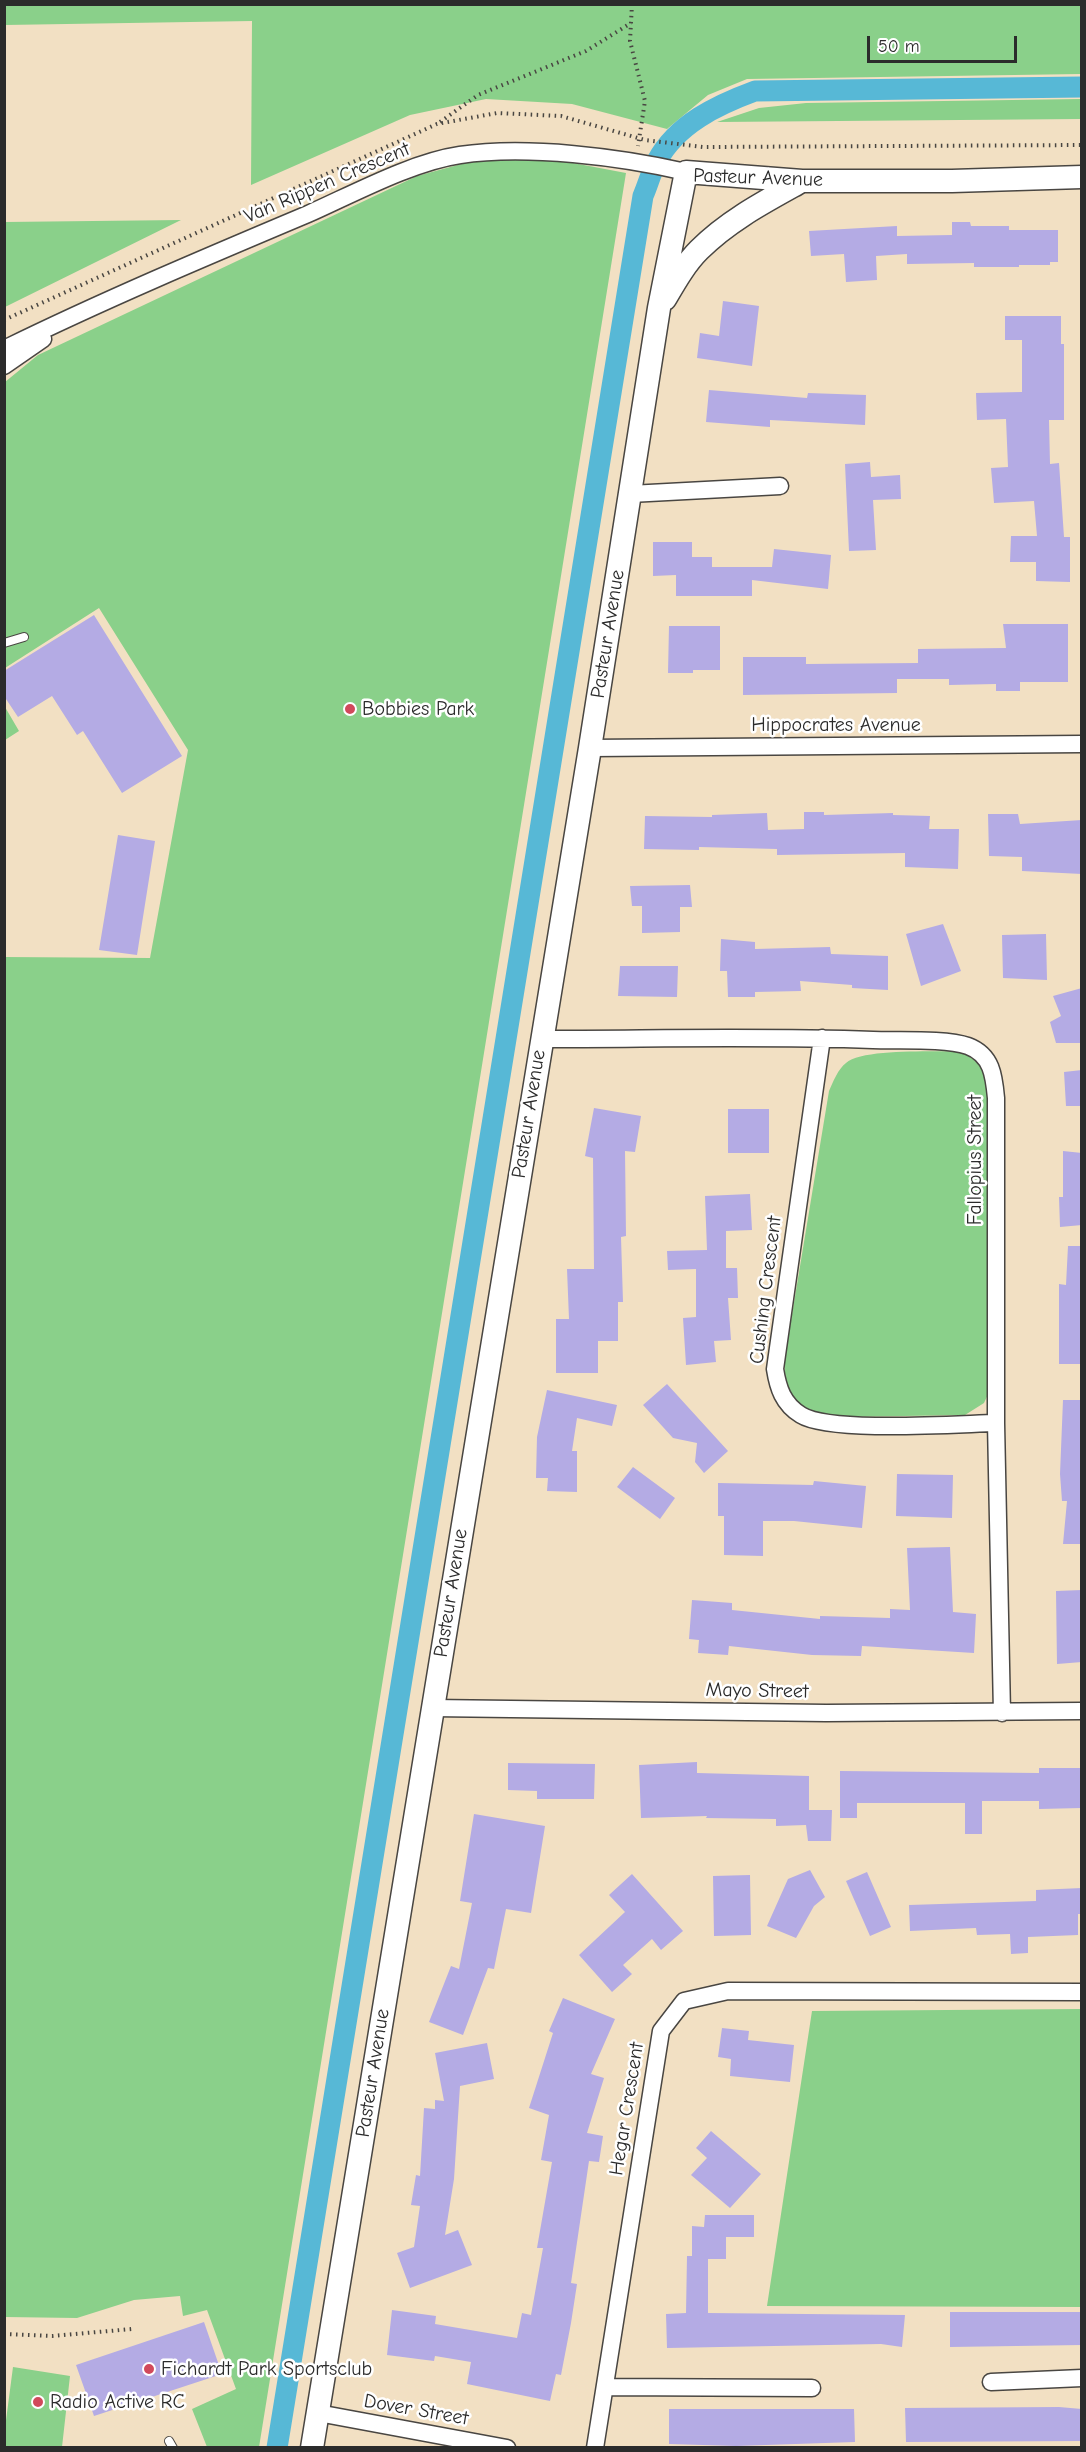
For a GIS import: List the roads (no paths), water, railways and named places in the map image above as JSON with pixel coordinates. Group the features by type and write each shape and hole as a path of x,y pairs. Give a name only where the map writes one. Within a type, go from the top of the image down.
{"street":[{"name":"Van Rippen Crescent","path":"4,349 89,308 399,175 459,155 531,152 638,162 682,171"},
{"name":"Pasteur Avenue","path":"312,2448 682,171 802,181 952,181 1082,177"},
{"path":"659,308 699,250 751,209 802,181"},
{"path":"4,366 89,308"},
{"path":"630,494 780,486"},
{"name":"Hippocrates Avenue","path":"590,748 1082,744"},
{"name":"Fallopius Street","path":"541,1039 822,1038 946,1043 968,1046 981,1054 994,1072 996,1098 996,1423 1002,1713"},
{"name":"Cushing Crescent","path":"822,1038 775,1369 778,1387 787,1404 801,1416 817,1422 845,1425 996,1423"},
{"name":"Mayo Street","path":"432,1708 1082,1712"},
{"name":"Hegar Crescent","path":"595,2448 661,2031 684,2001 728,1991 1082,1992"},
{"path":"991,2382 1082,2378"},
{"path":"605,2388 812,2388"},
{"name":"Dover Street","path":"318,2413 507,2448"}],"lane":[{"path":"4,644 24,637"}],"waterway":[{"path":"277,2448 643,196 657,161 675,136 699,117 755,91 1082,87"}],"place":[{"name":"Bobbies Park","path":"350,709"},
{"name":"Fichardt Park Sportsclub","path":"149,2369"},
{"name":"Radio Active RC","path":"38,2402"}]}
